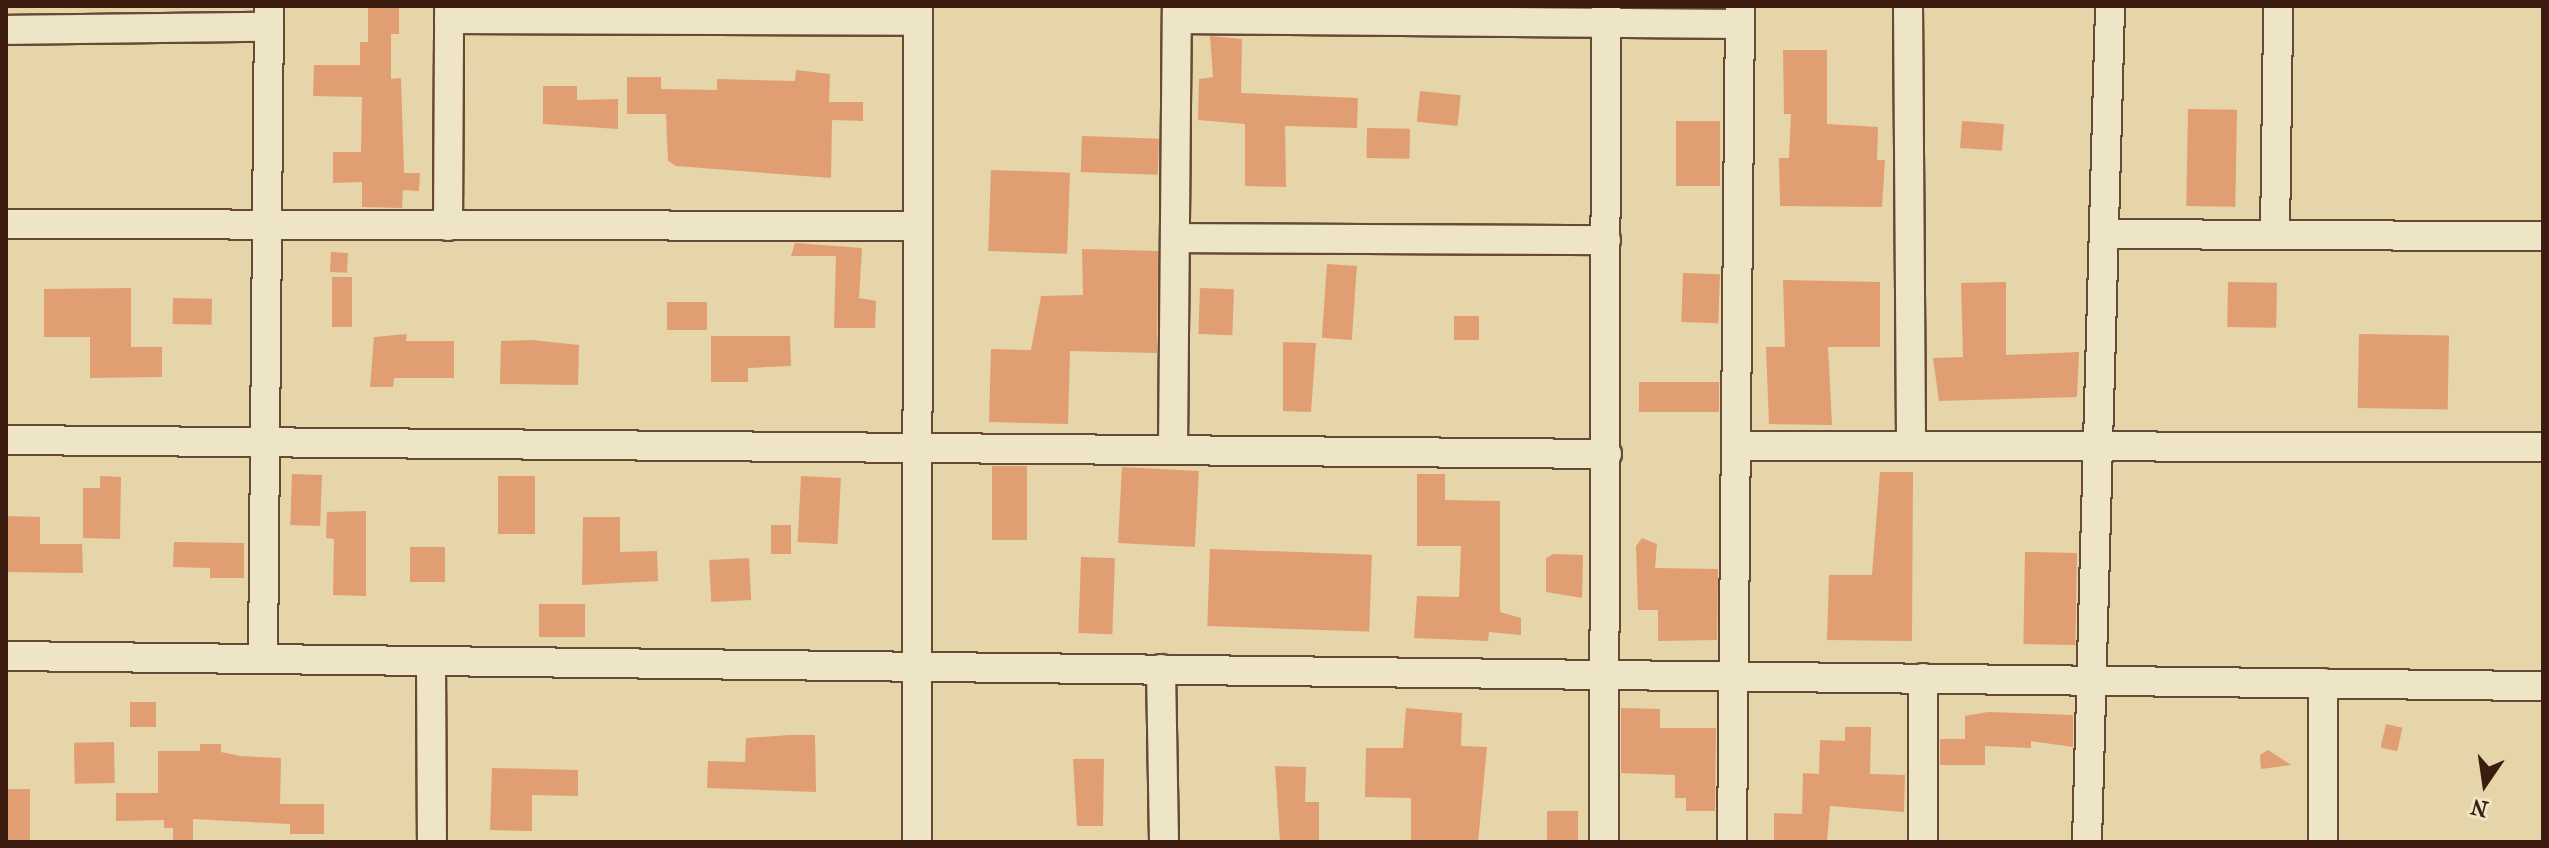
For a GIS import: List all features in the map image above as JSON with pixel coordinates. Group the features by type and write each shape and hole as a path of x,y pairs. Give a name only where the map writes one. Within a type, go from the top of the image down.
{"street":[{"path":"1908,6 1911,445"},
{"path":"2087,842 2094,681 2110,6"},
{"path":"2275,235 2278,6"},
{"path":"1173,450 1177,12 1740,15 1732,842"},
{"path":"448,226 449,13 918,14 917,842"},
{"path":"1604,842 1606,14"},
{"path":"6,30 269,16 263,659"},
{"path":"6,224 918,226"},
{"path":"2105,234 2543,236"},
{"path":"1175,238 1606,240"},
{"path":"6,440 1607,454"},
{"path":"1736,446 2100,442 2543,447"},
{"path":"6,656 2543,686"},
{"path":"431,661 432,842"},
{"path":"1161,669 1164,842"},
{"path":"1923,678 1923,842"},
{"path":"2323,683 2323,842"}],"building":[{"path":"368,6 399,6 399,34 391,34 391,79 401,78 404,173 420,173 419,191 403,190 402,208 362,207 362,182 333,183 333,152 361,152 362,97 313,96 314,65 360,65 360,42 368,42"},
{"path":"1210,36 1242,39 1241,93 1358,98 1357,128 1285,126 1286,187 1245,186 1245,124 1198,120 1199,79 1213,77"},
{"path":"1783,50 1827,50 1827,124 1878,127 1877,160 1885,160 1882,207 1780,206 1779,158 1789,158 1791,114 1784,114"},
{"path":"796,70 830,74 829,102 863,102 863,121 832,120 831,178 676,166 668,161 666,114 627,114 627,77 661,77 661,89 717,90 717,79 795,81"},
{"path":"543,86 577,86 577,100 618,99 618,129 543,124"},
{"path":"1420,91 1461,95 1458,126 1417,122"},
{"path":"2188,109 2237,110 2235,207 2186,206"},
{"path":"1676,121 1720,121 1720,186 1676,186"},
{"path":"1962,121 2004,124 2002,151 1960,148"},
{"path":"1367,128 1410,129 1409,159 1366,158"},
{"path":"1082,136 1159,139 1158,175 1081,172"},
{"path":"991,170 1070,173 1067,254 988,251"},
{"path":"795,243 862,248 859,298 876,301 875,328 834,328 836,256 791,256"},
{"path":"1082,249 1158,251 1157,353 1070,351 1068,424 989,422 991,349 1031,350 1041,296 1083,295"},
{"path":"331,252 348,253 347,273 330,272"},
{"path":"1327,264 1357,266 1352,340 1322,338"},
{"path":"1683,273 1720,274 1718,323 1681,322"},
{"path":"332,277 352,277 352,327 332,327"},
{"path":"1783,280 1880,282 1880,347 1828,347 1832,425 1769,424 1766,347 1785,347"},
{"path":"2006,282 2006,355 2079,352 2077,397 1939,401 1933,358 1963,357 1961,283"},
{"path":"2228,282 2277,283 2276,328 2227,327"},
{"path":"131,288 131,347 162,347 162,377 90,378 90,337 44,337 44,289"},
{"path":"1200,288 1234,289 1232,335 1198,334"},
{"path":"173,298 212,299 212,325 173,324"},
{"path":"667,302 707,302 707,330 667,330"},
{"path":"1454,316 1479,316 1479,340 1454,340"},
{"path":"407,334 406,341 454,341 454,378 394,378 393,387 370,387 374,337"},
{"path":"2359,334 2449,336 2448,410 2358,408"},
{"path":"711,336 790,336 791,366 748,368 748,382 711,382"},
{"path":"532,340 579,345 578,385 500,384 501,341"},
{"path":"1283,342 1316,343 1311,412 1283,411"},
{"path":"1639,382 1719,382 1719,412 1639,412"},
{"path":"992,466 1027,466 1027,540 992,540"},
{"path":"1122,467 1199,471 1195,547 1118,543"},
{"path":"1880,472 1913,472 1912,641 1827,640 1829,575 1872,575"},
{"path":"292,474 322,475 320,526 290,525"},
{"path":"1417,474 1445,474 1445,500 1500,501 1500,612 1521,618 1521,635 1489,632 1488,641 1414,638 1417,596 1459,597 1461,546 1417,546"},
{"path":"100,476 121,477 120,539 83,538 83,488 100,488"},
{"path":"498,476 535,476 535,534 498,534"},
{"path":"801,476 841,478 837,544 798,542"},
{"path":"366,511 366,596 333,595 334,539 326,538 327,512"},
{"path":"6,516 40,517 40,544 82,544 83,573 6,572"},
{"path":"583,517 620,517 620,552 657,551 658,581 582,585"},
{"path":"771,525 791,525 791,554 771,554"},
{"path":"1642,538 1657,544 1655,568 1718,569 1717,640 1658,641 1658,610 1638,610 1636,546"},
{"path":"174,542 244,543 244,578 210,578 210,568 173,567"},
{"path":"410,547 445,547 445,582 410,582"},
{"path":"1210,549 1372,555 1369,632 1207,626"},
{"path":"2025,552 2077,553 2075,645 2023,644"},
{"path":"1553,554 1583,555 1582,598 1546,592 1546,558"},
{"path":"1081,557 1115,558 1112,634 1078,633"},
{"path":"749,558 751,600 711,602 709,560"},
{"path":"539,604 585,604 585,637 539,637"},
{"path":"130,702 156,702 156,727 130,727"},
{"path":"1406,708 1462,713 1461,746 1487,747 1478,842 1411,842 1411,798 1365,797 1366,748 1403,748"},
{"path":"1621,708 1660,709 1660,728 1716,728 1715,811 1686,811 1686,798 1675,798 1675,775 1621,773"},
{"path":"1988,712 2073,715 2073,747 2031,741 2031,748 1985,746 1985,765 1940,765 1940,739 1965,739 1965,716"},
{"path":"2386,724 2403,728 2397,751 2381,747"},
{"path":"1845,727 1871,727 1870,774 1905,775 1904,812 1830,806 1827,842 1774,842 1774,813 1802,814 1803,773 1819,774 1820,740 1845,741"},
{"path":"815,735 816,792 707,788 708,761 745,762 746,738"},
{"path":"114,742 115,783 75,784 74,743"},
{"path":"200,744 221,744 221,752 240,756 281,758 280,804 324,804 324,834 290,834 290,824 193,819 193,842 173,842 173,828 164,828 164,820 116,821 116,793 158,793 158,751 200,751"},
{"path":"2268,750 2291,765 2261,769 2260,755"},
{"path":"1073,759 1104,759 1103,826 1077,826"},
{"path":"1275,766 1306,767 1305,802 1319,802 1319,842 1280,842"},
{"path":"492,768 578,770 578,796 532,795 532,831 490,830"},
{"path":"6,789 30,789 30,842 6,842"},
{"path":"1547,811 1578,811 1578,842 1547,842"}]}
